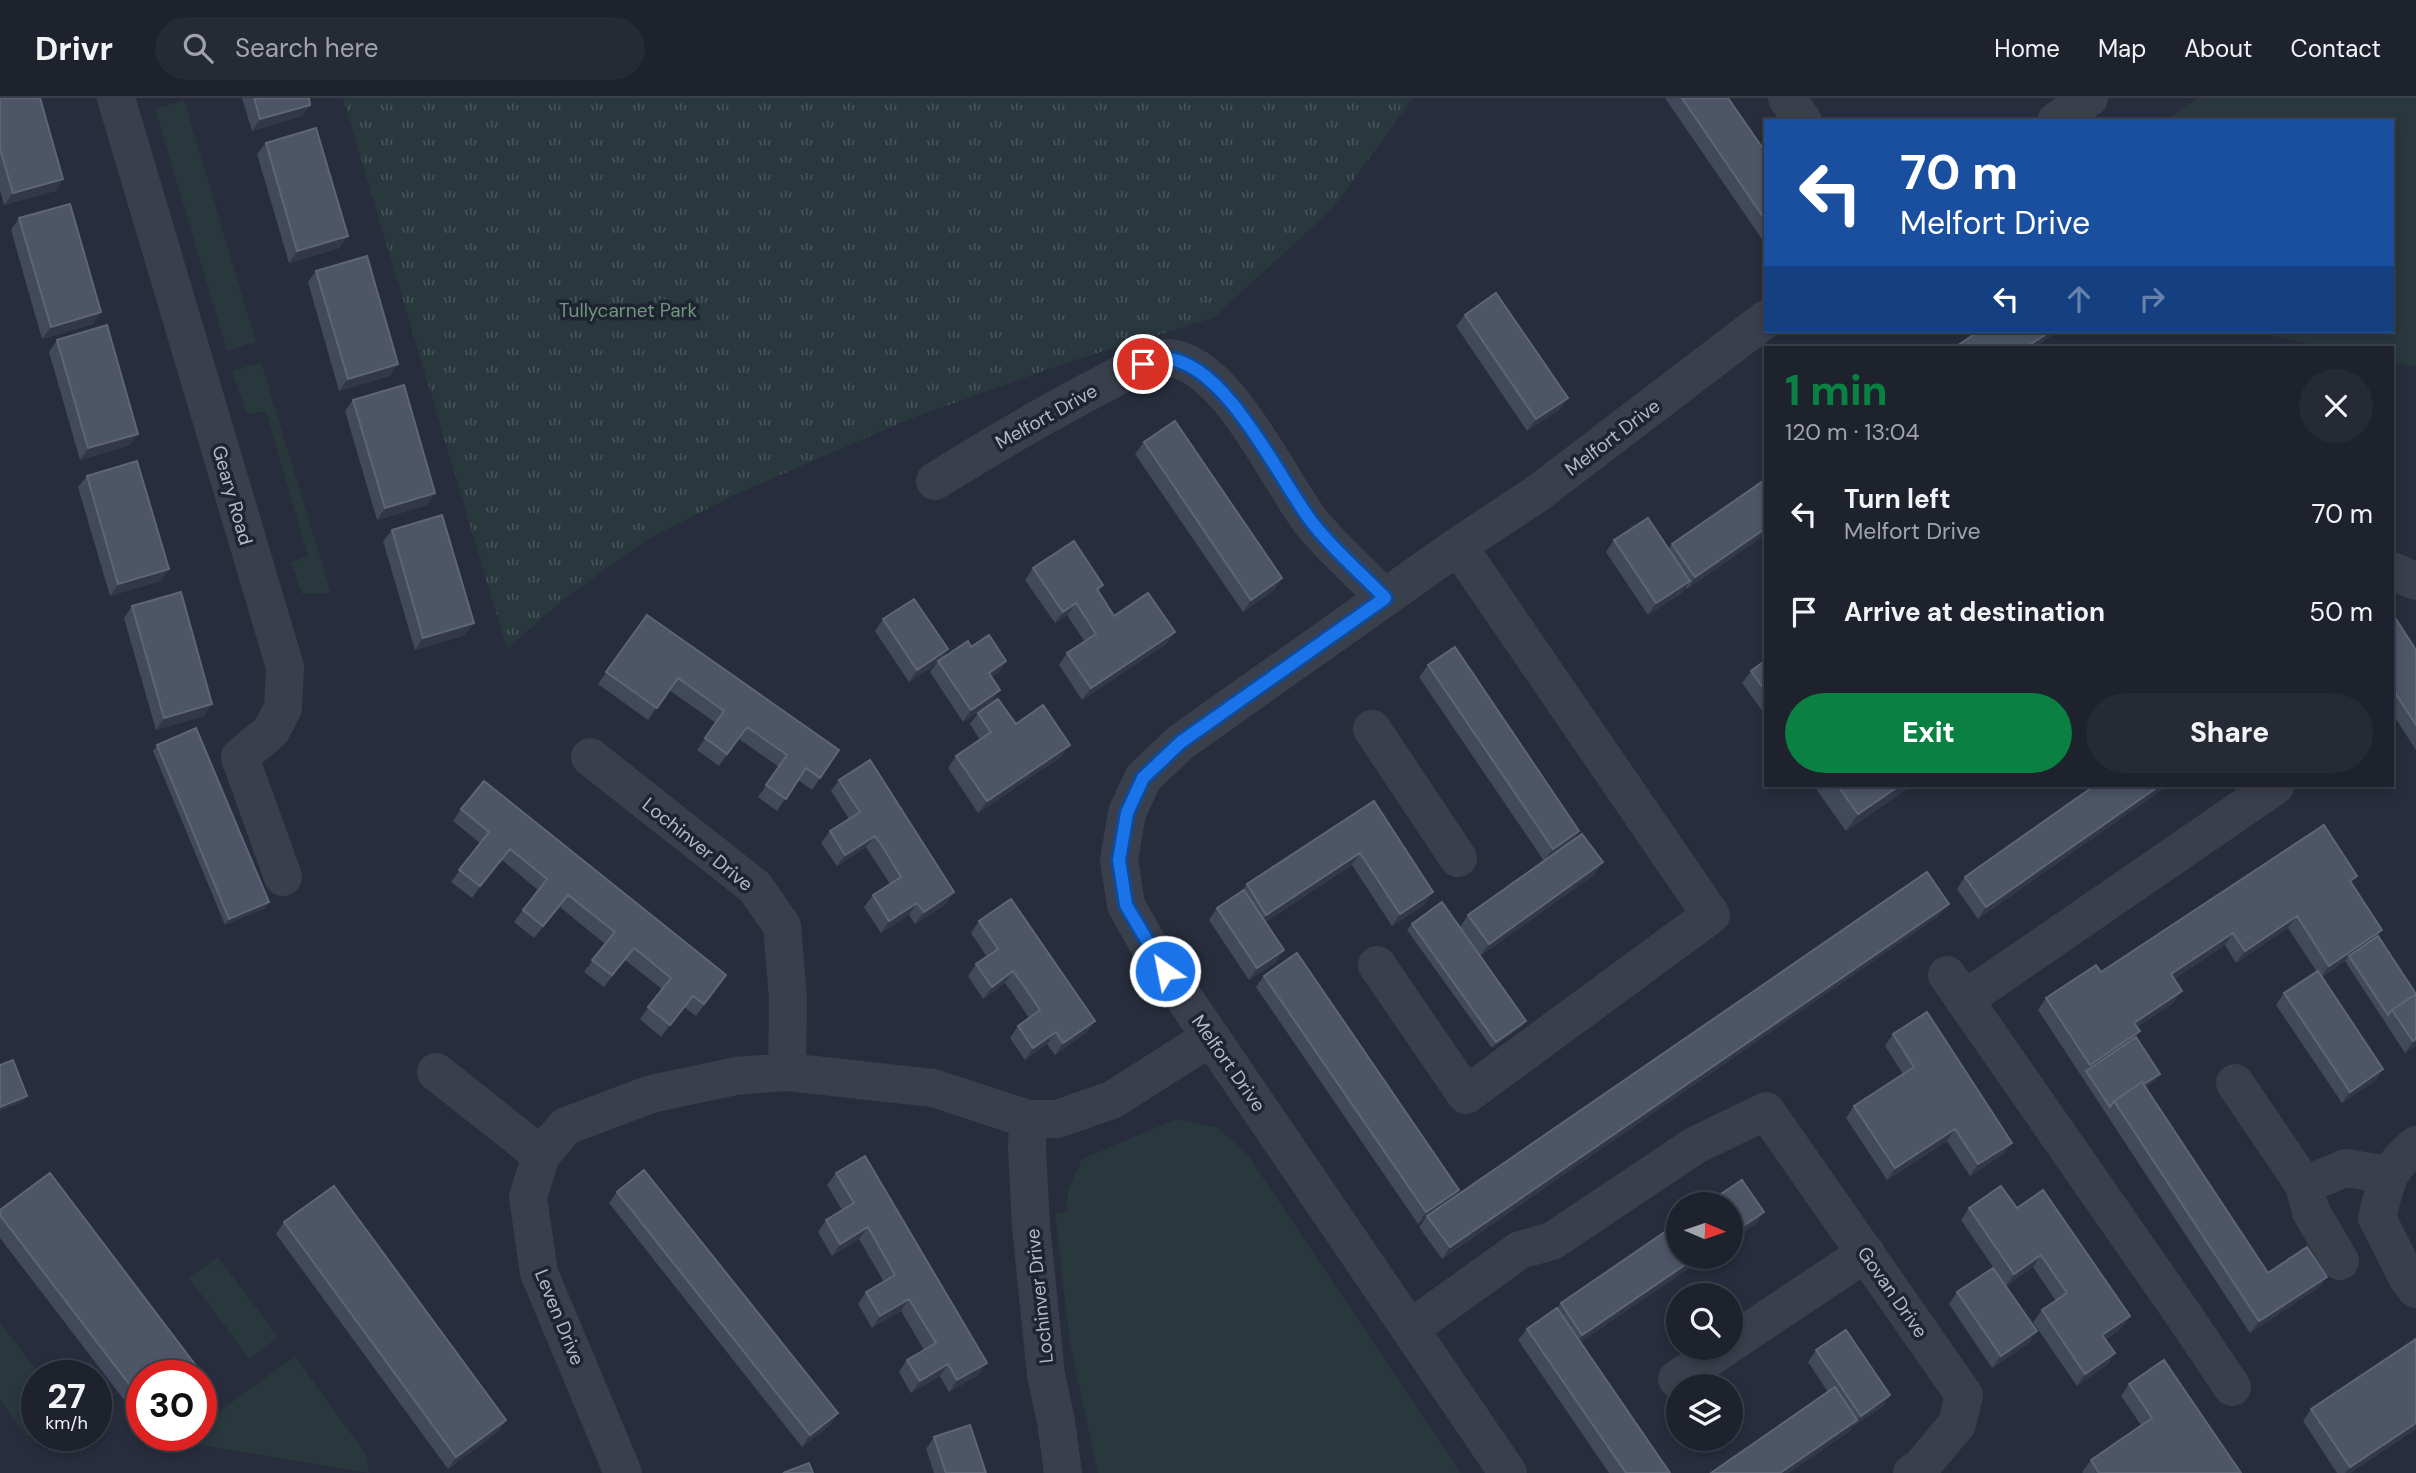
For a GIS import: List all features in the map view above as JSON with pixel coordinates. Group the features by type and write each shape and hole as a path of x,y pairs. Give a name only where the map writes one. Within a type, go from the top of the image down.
{"street":[{"name":"Geary Road","path":"116,98 285,667 283,708 271,731 240,757 283,877"},
{"path":"1787,98 1802,119"},
{"path":"2059,119 2089,98"},
{"name":"Melfort Drive","path":"1508,1473 1150,948 1126,905 1119,860 1127,813 1143,778 1181,742 1458,546 1538,493 1764,321"},
{"name":"Melfort Drive","path":"935,481 1054,410 1143,364 1168,358 1190,365 1211,378 1242,416 1312,522 1385,598"},
{"path":"1377,965 1466,1095 1711,915 1458,546"},
{"path":"2394,572 2416,581"},
{"path":"1373,729 1458,858"},
{"name":"Lochinver Drive","path":"590,757 755,887 782,926 788,998 787,1072"},
{"path":"2232,1387 1956,988 2273,787"},
{"path":"787,1072 933,1088 1028,1119 1057,1119 1112,1100 1211,1037"},
{"path":"436,1072 541,1155"},
{"name":"Leven Drive","path":"623,1473 539,1273 528,1197 541,1155 566,1126 651,1094 736,1076 787,1072"},
{"path":"2235,1083 2304,1185 2311,1212 2340,1261"},
{"name":"Govan Drive","path":"1411,1328 1520,1250 1552,1241 1694,1146 1766,1111 1964,1395 1957,1424 1921,1467 1912,1473"},
{"name":"Lochinver Drive","path":"1028,1119 1031,1226 1046,1374 1063,1473"},
{"path":"2416,1145 2397,1161 2388,1175 2377,1218 2407,1277 2416,1289"},
{"path":"2304,1185 2346,1168 2388,1175"},
{"path":"1743,1335 1866,1253"},
{"path":"1685,1374 1706,1360"}],"green space":[{"name":"Tullycarnet Park","path":"343,98 1413,98 1332,209 1213,318 1071,361 907,420 732,496 648,539 565,598 507,649"},
{"path":"2197,98 2416,98 2416,367 2394,362 2394,346 2320,346 2258,333 2394,333 2394,119 2167,119"},
{"path":"184,100 256,342 227,351 155,109"},
{"path":"261,362 331,593 302,594 291,562 308,556 266,411 247,414 232,371"},
{"path":"1176,1119 1218,1128 1247,1154 1461,1473 1098,1473 1070,1344 1055,1213 1067,1212 1068,1190 1082,1159"},
{"path":"218,1257 278,1337 250,1359 189,1278"},
{"path":"0,1322 29,1360 21,1360 21,1429 0,1400"},
{"path":"295,1356 367,1456 369,1473 217,1448 217,1413"}],"building":[{"path":"0,98 40,98 63,179 13,193 0,149"},
{"path":"254,98 309,98 310,105 260,119"},
{"path":"1682,98 1728,98 1764,150 1764,218"},
{"path":"316,128 348,236 297,251 266,143"},
{"path":"70,204 101,312 51,327 19,218"},
{"path":"367,256 398,364 348,379 316,271"},
{"path":"1496,293 1568,398 1536,419 1465,315"},
{"path":"107,325 138,434 88,448 57,340"},
{"path":"1976,333 2048,333 2028,346 1957,346"},
{"path":"404,385 435,493 385,508 353,400"},
{"path":"1175,421 1282,578 1251,600 1144,442"},
{"path":"137,461 169,569 118,584 87,476"},
{"path":"1764,480 1764,529 1695,577 1672,544"},
{"path":"442,515 474,623 423,638 392,530"},
{"path":"1648,518 1690,581 1656,603 1614,540"},
{"path":"1074,541 1103,585 1097,589 1114,616 1148,593 1175,632 1091,688 1067,653 1096,634 1076,603 1063,612 1033,568"},
{"path":"181,592 212,704 164,718 132,606"},
{"path":"914,599 948,649 917,670 883,619"},
{"path":"647,615 839,750 820,778 806,768 786,799 766,785 787,755 747,727 727,754 705,738 724,711 678,678 657,708 606,672"},
{"path":"2394,616 2416,650 2416,725 2394,691"},
{"path":"989,635 1006,661 989,673 1000,690 971,710 938,661 968,641 971,647"},
{"path":"1455,647 1579,831 1553,849 1428,665"},
{"path":"1764,661 1764,689 1751,671"},
{"path":"998,699 1016,724 1043,705 1070,745 987,801 956,756 991,732 978,713"},
{"path":"196,728 269,902 229,919 157,745"},
{"path":"870,760 954,892 924,912 917,903 889,921 873,895 901,877 882,846 875,836 845,855 830,831 860,812 839,780"},
{"path":"484,781 726,975 704,1004 693,996 670,1025 648,1007 671,978 634,948 612,975 592,960 615,932 568,895 543,926 523,910 547,879 510,849 480,886 459,870 489,832 461,809"},
{"path":"1839,787 1898,787 1858,814"},
{"path":"2093,787 2158,787 1986,907 1965,877"},
{"path":"1374,801 1433,892 1400,914 1360,853 1266,915 1247,884"},
{"path":"2324,825 2357,876 2350,881 2382,930 2329,966 2297,916 2245,951 2233,933 2171,974 2182,991 2134,1023 2140,1031 2090,1065 2046,998 2096,965 2101,972"},
{"path":"1582,834 1603,862 1489,944 1468,915"},
{"path":"1927,872 1949,904 1450,1247 1427,1216"},
{"path":"1244,890 1284,950 1257,968 1217,908"},
{"path":"1011,899 1095,1021 1063,1043 1056,1032 1033,1048 1018,1026 1040,1010 1013,971 992,987 976,964 998,949 979,921"},
{"path":"1442,902 1526,1021 1496,1042 1412,924"},
{"path":"2378,936 2416,994 2388,1015 2349,956"},
{"path":"1297,953 1459,1190 1426,1212 1264,976"},
{"path":"2318,971 2383,1069 2350,1092 2284,993"},
{"path":"2416,994 2416,1039 2413,1041 2392,1010"},
{"path":"1927,1012 2012,1143 1978,1164 1955,1129 1895,1168 1854,1106 1914,1067 1893,1034"},
{"path":"2136,1037 2160,1074 2144,1084 2142,1082 2114,1101 2110,1107 2086,1071"},
{"path":"13,1060 27,1096 0,1107 0,1065"},
{"path":"2142,1082 2268,1273 2307,1247 2327,1277 2259,1321 2114,1101"},
{"path":"865,1156 987,1363 957,1380 948,1364 920,1381 907,1360 936,1343 909,1299 880,1316 866,1292 895,1275 868,1227 840,1244 826,1220 854,1203 836,1173"},
{"path":"644,1170 838,1413 810,1435 617,1192"},
{"path":"50,1173 192,1360 126,1360 126,1380 0,1215 0,1210"},
{"path":"1742,1180 1764,1212 1743,1226 1743,1192 1724,1192"},
{"path":"334,1186 506,1420 456,1457 284,1222"},
{"path":"2001,1186 2017,1208 2043,1190 2130,1316 2102,1335 2115,1353 2085,1374 2042,1310 2067,1293 2041,1255 2014,1274 1969,1208"},
{"path":"1666,1231 1666,1269 1679,1269 1582,1335 1561,1303"},
{"path":"1993,1268 2037,1331 2001,1356 1957,1292"},
{"path":"1557,1308 1670,1473 1626,1473 1527,1329"},
{"path":"1846,1330 1890,1395 1861,1416 1816,1350"},
{"path":"2416,1339 2416,1423 2350,1467 2311,1409"},
{"path":"2164,1360 2241,1473 2099,1473 2091,1460 2152,1418 2129,1384"},
{"path":"1835,1387 1857,1420 1780,1473 1711,1473"},
{"path":"970,1425 986,1473 946,1473 934,1437"},
{"path":"809,1463 813,1473 783,1473"}],"route":[{"path":"1143,364 1168,358 1190,365 1211,378 1242,416 1312,522 1385,598 1181,742 1143,778 1127,813 1119,860 1126,905 1165,971"}]}
